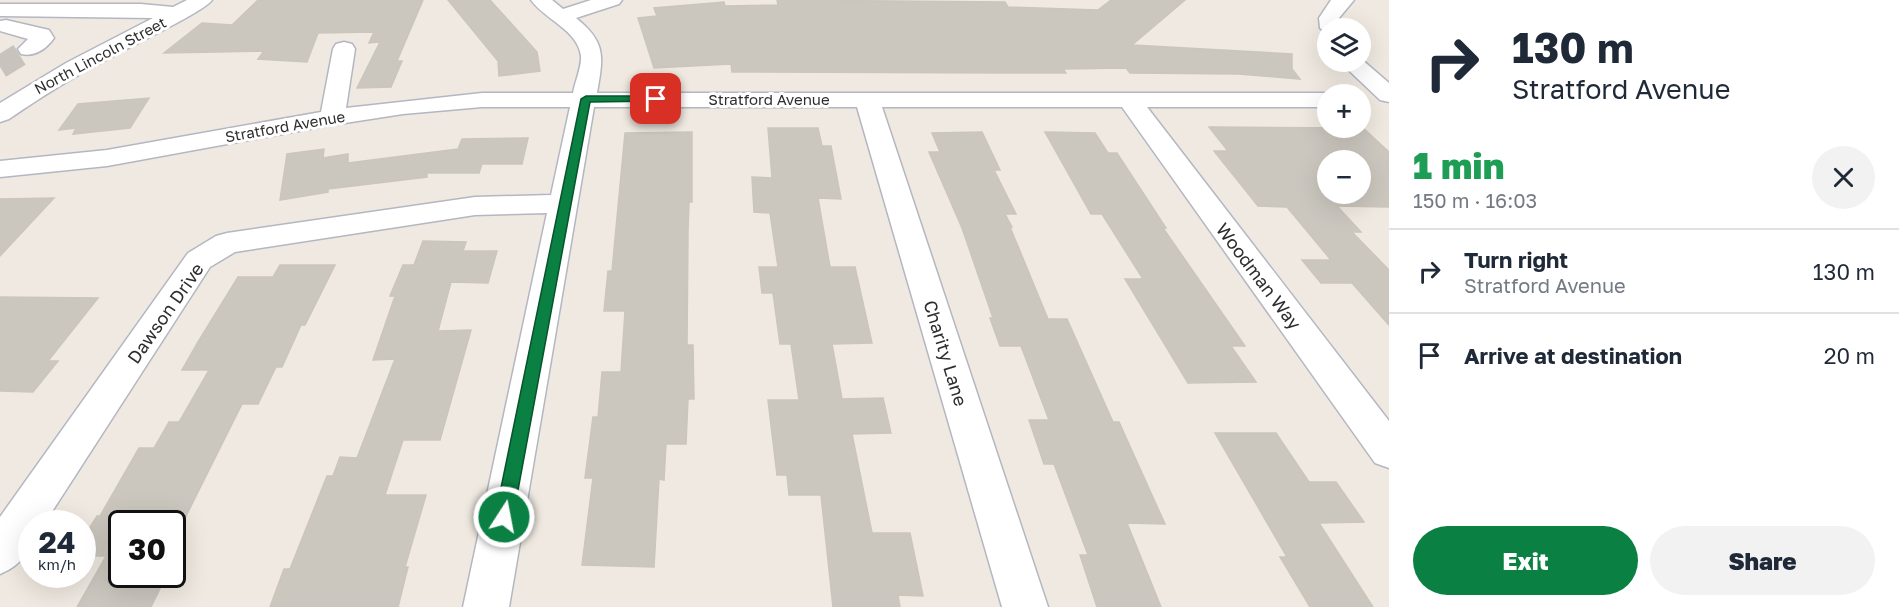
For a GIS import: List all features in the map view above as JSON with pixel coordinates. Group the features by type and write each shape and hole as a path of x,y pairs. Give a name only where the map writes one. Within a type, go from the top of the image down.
{"street":[{"name":"North Lincoln Street","path":"0,114 69,70 202,0"},
{"path":"552,8 612,0"},
{"path":"1329,18 1339,3 1344,0"},
{"path":"486,607 586,99 592,56 588,43 552,8"},
{"path":"2,22 27,10 141,10 177,14"},
{"path":"2,22 14,30 41,35 43,38 29,49"},
{"path":"332,117 344,49"},
{"path":"1363,72 1389,95"},
{"name":"Stratford Avenue","path":"0,169 107,158 403,106 482,100 1317,100"},
{"name":"Charity Lane","path":"867,100 1025,607"},
{"name":"Woodman Way","path":"1129,100 1389,452"},
{"path":"1371,100 1389,101"},
{"path":"101,186 107,158"},
{"name":"Dawson Drive","path":"0,553 199,260 227,243 475,206 565,204"}],"building":[{"path":"258,0 423,0 397,61 402,61 391,87 357,88 380,42 369,43 374,32 318,33 307,62 258,59 264,51 164,53 202,23 232,25"},
{"path":"448,0 490,0 537,52 540,71 499,76 498,61"},
{"path":"777,0 1005,2 1008,7 1098,10 1111,0 1185,0 1132,45 1292,54 1292,69 1300,79 1239,74 1130,73 1126,68 1063,69 1066,73 1013,73 732,72 731,64 654,68 638,18 657,16 654,8 724,2 725,6 778,5"},
{"path":"149,98 130,128 73,134 76,128 59,130 78,104"},
{"path":"1209,127 1317,128 1317,138 1371,138 1371,135 1389,152 1389,207 1337,206 1361,232 1352,232 1389,270 1389,325 1352,283 1321,283 1302,260 1331,260 1287,207 1258,206 1214,151 1228,151"},
{"path":"768,128 818,128 822,146 831,146 841,199 818,198 830,267 855,267 872,343 832,344 842,399 883,398 891,433 852,434 872,533 910,533 923,596 898,595 900,607 833,607 821,495 789,495 787,475 777,475 768,400 799,400 791,344 780,344 773,293 762,293 759,267 778,267 770,213 754,212 752,177 772,178"},
{"path":"692,132 687,345 693,345 694,399 688,399 686,444 666,444 664,480 659,479 654,567 582,565 593,478 585,478 593,417 598,417 602,372 621,372 625,311 604,311 608,271 612,271 625,133"},
{"path":"982,132 1000,170 994,170 1016,214 1005,214 1048,319 1067,319 1113,422 1119,422 1165,524 1127,523 1161,607 1097,607 1080,555 1088,555 1054,464 1044,464 1029,420 1049,420 1021,346 1000,346 990,318 993,318 962,228 929,152 940,152 932,133"},
{"path":"1045,132 1095,133 1108,153 1117,153 1166,228 1163,228 1245,346 1231,346 1256,382 1188,383 1125,279 1143,279 1102,214 1091,214"},
{"path":"528,138 522,164 482,164 479,173 427,173 427,177 328,189 328,192 280,200 287,154 324,149 323,158 348,154 348,163 458,149 462,139"},
{"path":"54,198 0,256 0,199"},
{"path":"423,241 466,242 463,251 497,251 488,283 451,282 438,331 471,330 440,440 403,440 385,495 426,495 405,567 408,567 398,607 270,607 284,569 290,569 327,476 333,476 340,457 357,458 395,359 373,360 395,296 390,296 403,265 414,265"},
{"path":"280,265 335,265 305,325 301,325 282,367 276,367 258,404 242,404 186,516 186,510 108,510 108,588 160,588 151,607 77,607 88,588 96,588 96,574 106,556 96,556 96,518 100,516 139,448 154,448 169,422 179,422 209,370 182,370 198,342 238,277 273,277"},
{"path":"0,297 98,298 48,361 58,361 33,392 0,391"},
{"path":"1215,433 1276,433 1309,482 1336,482 1364,522 1319,523 1373,607 1310,607 1280,557 1287,557"}],"tunnel":[{"path":"0,67 29,49"}],"route":[{"path":"504,517 586,99 656,99"}]}
